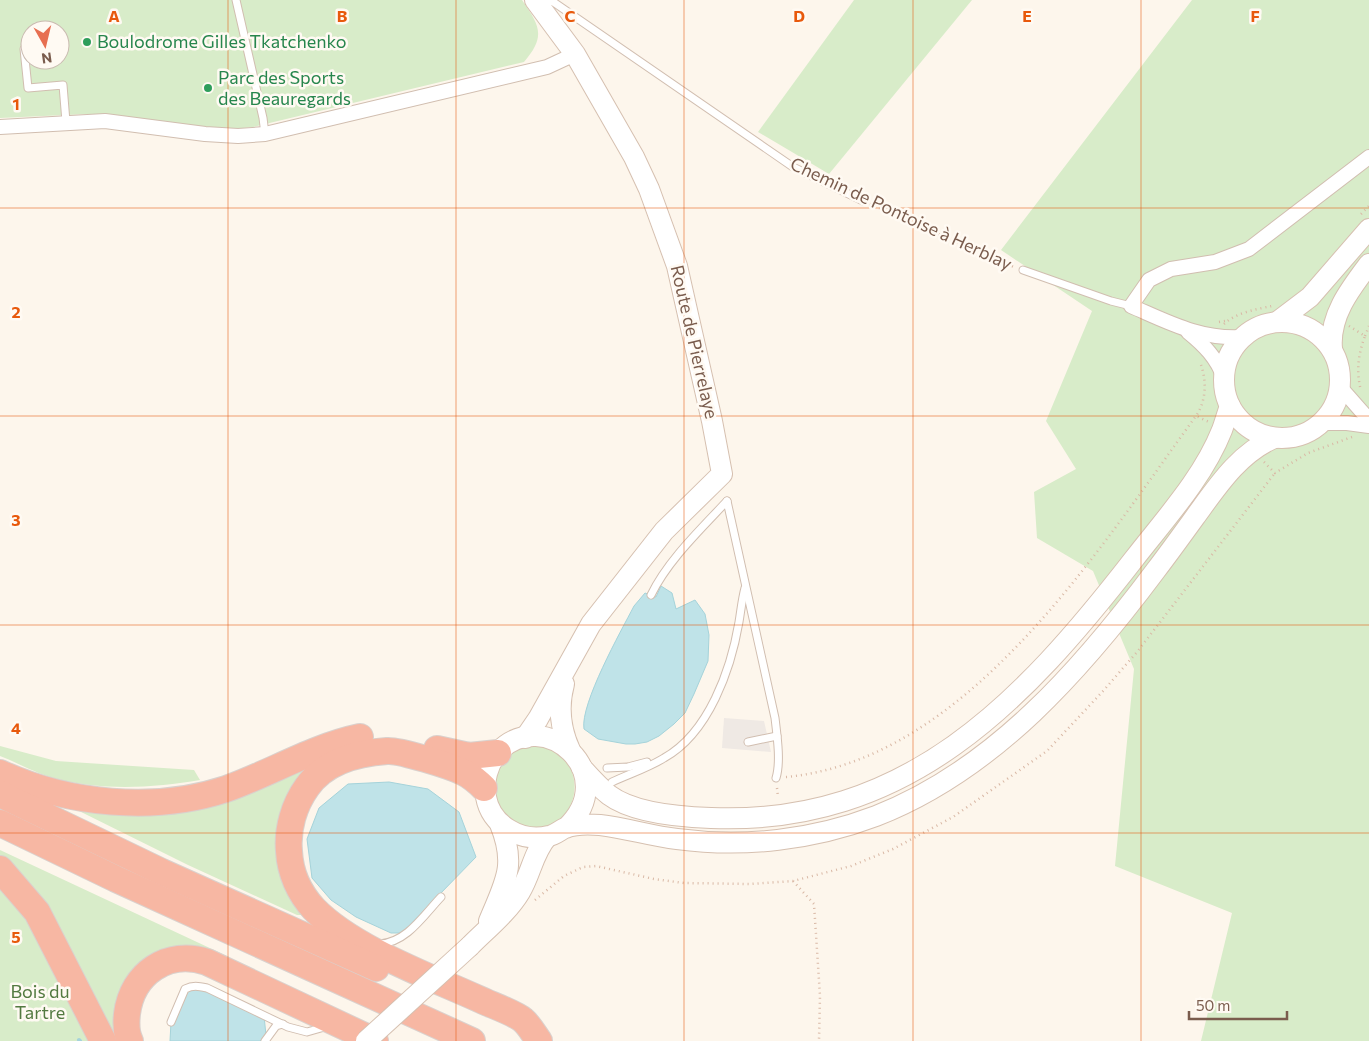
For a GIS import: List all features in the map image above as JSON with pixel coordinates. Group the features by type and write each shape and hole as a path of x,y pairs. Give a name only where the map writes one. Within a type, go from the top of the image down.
{"highway":[{"path":"0,772 32,786 56,793 108,801 154,802 201,796 225,789 346,740 366,736 390,736 469,756 498,753"},
{"path":"484,788 463,772 390,750 366,753 344,759 324,771 308,786 298,803 290,831 289,858 293,875 301,892 313,908 333,926 399,963 522,1019 539,1041"},
{"path":"0,794 162,872 539,1041"},
{"path":"0,823 116,879 472,1041"},
{"path":"0,869 37,912 103,1041"},
{"path":"130,1041 126,1022 128,1008 138,982 147,972 161,964 195,958 375,1041"}],"main road":[{"name":"Route de Pierrelaye","path":"525,738 538,719 591,624 664,531 722,474 677,266 649,189 634,158 575,54 537,2"},
{"path":"1275,313 1288,322 1309,328 1326,340 1340,368 1340,388 1334,408 1322,423 1311,431 1299,436 1286,438 1274,438 1263,435 1248,427 1230,406 1224,388 1224,378 1231,351 1243,336 1275,313 1310,297 1369,229"},
{"path":"1332,349 1331,337 1336,318 1357,280 1369,264"},
{"path":"485,930 508,868 508,848 500,824 490,810 486,799 484,788 486,775 490,763 498,753 515,741 525,738 549,738 570,750 595,782 610,796 631,806 681,816 730,819 782,815 816,809 857,798 903,777 947,752 997,712 1044,667 1095,610 1177,503 1207,460 1223,429 1230,406"},
{"path":"500,824 518,835 532,838 547,837 566,828 598,825 700,842 761,841 804,836 853,824 923,793 989,750 1064,681 1130,604 1226,476 1252,450 1274,438"},
{"name":"Route de Pierrelaye","path":"569,665 562,689 560,710 562,726 570,750"},
{"path":"566,828 581,810 585,797 586,784 582,767"},
{"path":"366,1041 507,910 520,892 536,852 547,837"}],"street":[{"path":"0,127 105,121 205,134 238,136 265,134 547,67 575,54"},
{"path":"1130,306 1149,280 1170,269 1215,262 1249,249 1369,157"},
{"name":"Chemin de Pontoise à Herblay","path":"1130,306 1183,329 1223,338 1243,336"},
{"name":"Chemin de Pontoise à Herblay","path":"1183,329 1201,342 1214,356 1224,378"},
{"path":"1340,388 1361,418 1369,426"},
{"path":"1322,423 1361,418"}],"lane":[{"path":"236,0 265,134"},
{"name":"Chemin de Pontoise à Herblay","path":"537,2 552,1 793,167 863,201"},
{"path":"26,70 28,88 63,85 66,122"},
{"name":"Chemin de Pontoise à Herblay","path":"1023,270 1130,306"},
{"path":"651,595 686,544 728,501 772,704 777,736 776,778"},
{"path":"612,782 665,758 685,743 707,715 723,680 735,642 746,586"},
{"path":"748,742 777,736"},
{"path":"607,768 628,767 665,758"},
{"path":"364,945 386,944 403,937 417,919 441,897"},
{"path":"171,1022 185,989 198,986 207,988 283,1024 307,1032 338,1025"},
{"path":"265,1022 283,1024"},
{"path":"265,1041 276,1026 283,1024"}],"path":[{"name":"Chemin de Pontoise à Herblay","path":"863,201 1023,270"},
{"path":"1223,338 1223,325 1225,321 1257,309 1275,313"},
{"path":"1336,318 1365,336"},
{"path":"1252,450 1275,473 1321,448 1352,438 1368,403 1363,396 1359,383 1357,365 1359,352 1369,326"},
{"path":"776,778 799,776 837,766 880,751 928,724 1002,662 1074,580 1123,517 1196,416 1205,395 1203,369 1200,362 1208,355 1211,358 1214,356"},
{"path":"1196,416 1223,429"},
{"path":"792,881 805,892 814,904 820,996 820,1041"}],"shaded area":[{"path":"724,718 764,721 771,752 722,748"}],"green space":[{"name":"Parc des Sports des Beauregards","path":"0,0 522,0 533,17 538,31 536,45 524,62 253,127 224,130 87,114 0,118"},
{"path":"854,0 972,0 829,174 758,132"},
{"path":"1192,0 1369,0 1369,1041 1201,1041 1232,913 1115,866 1134,669 1093,571 1037,538 1034,492 1076,469 1046,421 1092,311 1001,250"},
{"path":"533,745 550,748 565,760 572,773 575,787 572,801 566,813 555,823 542,828 525,828 516,825 501,815 491,782 508,753"},
{"path":"0,746 56,761 194,770 200,780 164,785 127,787 71,782 40,773 0,756"},
{"path":"322,756 295,789 304,910 301,915 297,915 188,865 65,804 86,808"},
{"path":"0,850 229,957 210,953 174,952 113,1041 0,860"},
{"name":"Bois du Tartre","path":"0,869 103,1041 0,1041"}],"water":[{"path":"661,586 672,593 676,609 695,600 705,614 709,635 708,661 685,713 659,736 647,742 635,744 598,739 584,729 584,718 595,686 611,649 634,606 645,593 656,597"},
{"path":"389,782 428,789 459,812 476,857 402,933 391,933 356,917 331,900 312,878 307,839 319,808 348,784"},
{"path":"198,986 264,1016 266,1035 260,1041 170,1041 171,1022 185,989"}],"place":[{"name":"Boulodrome Gilles Tkatchenko","path":"87,42"},
{"name":"Parc des Sports des Beauregards","path":"208,88"}]}
